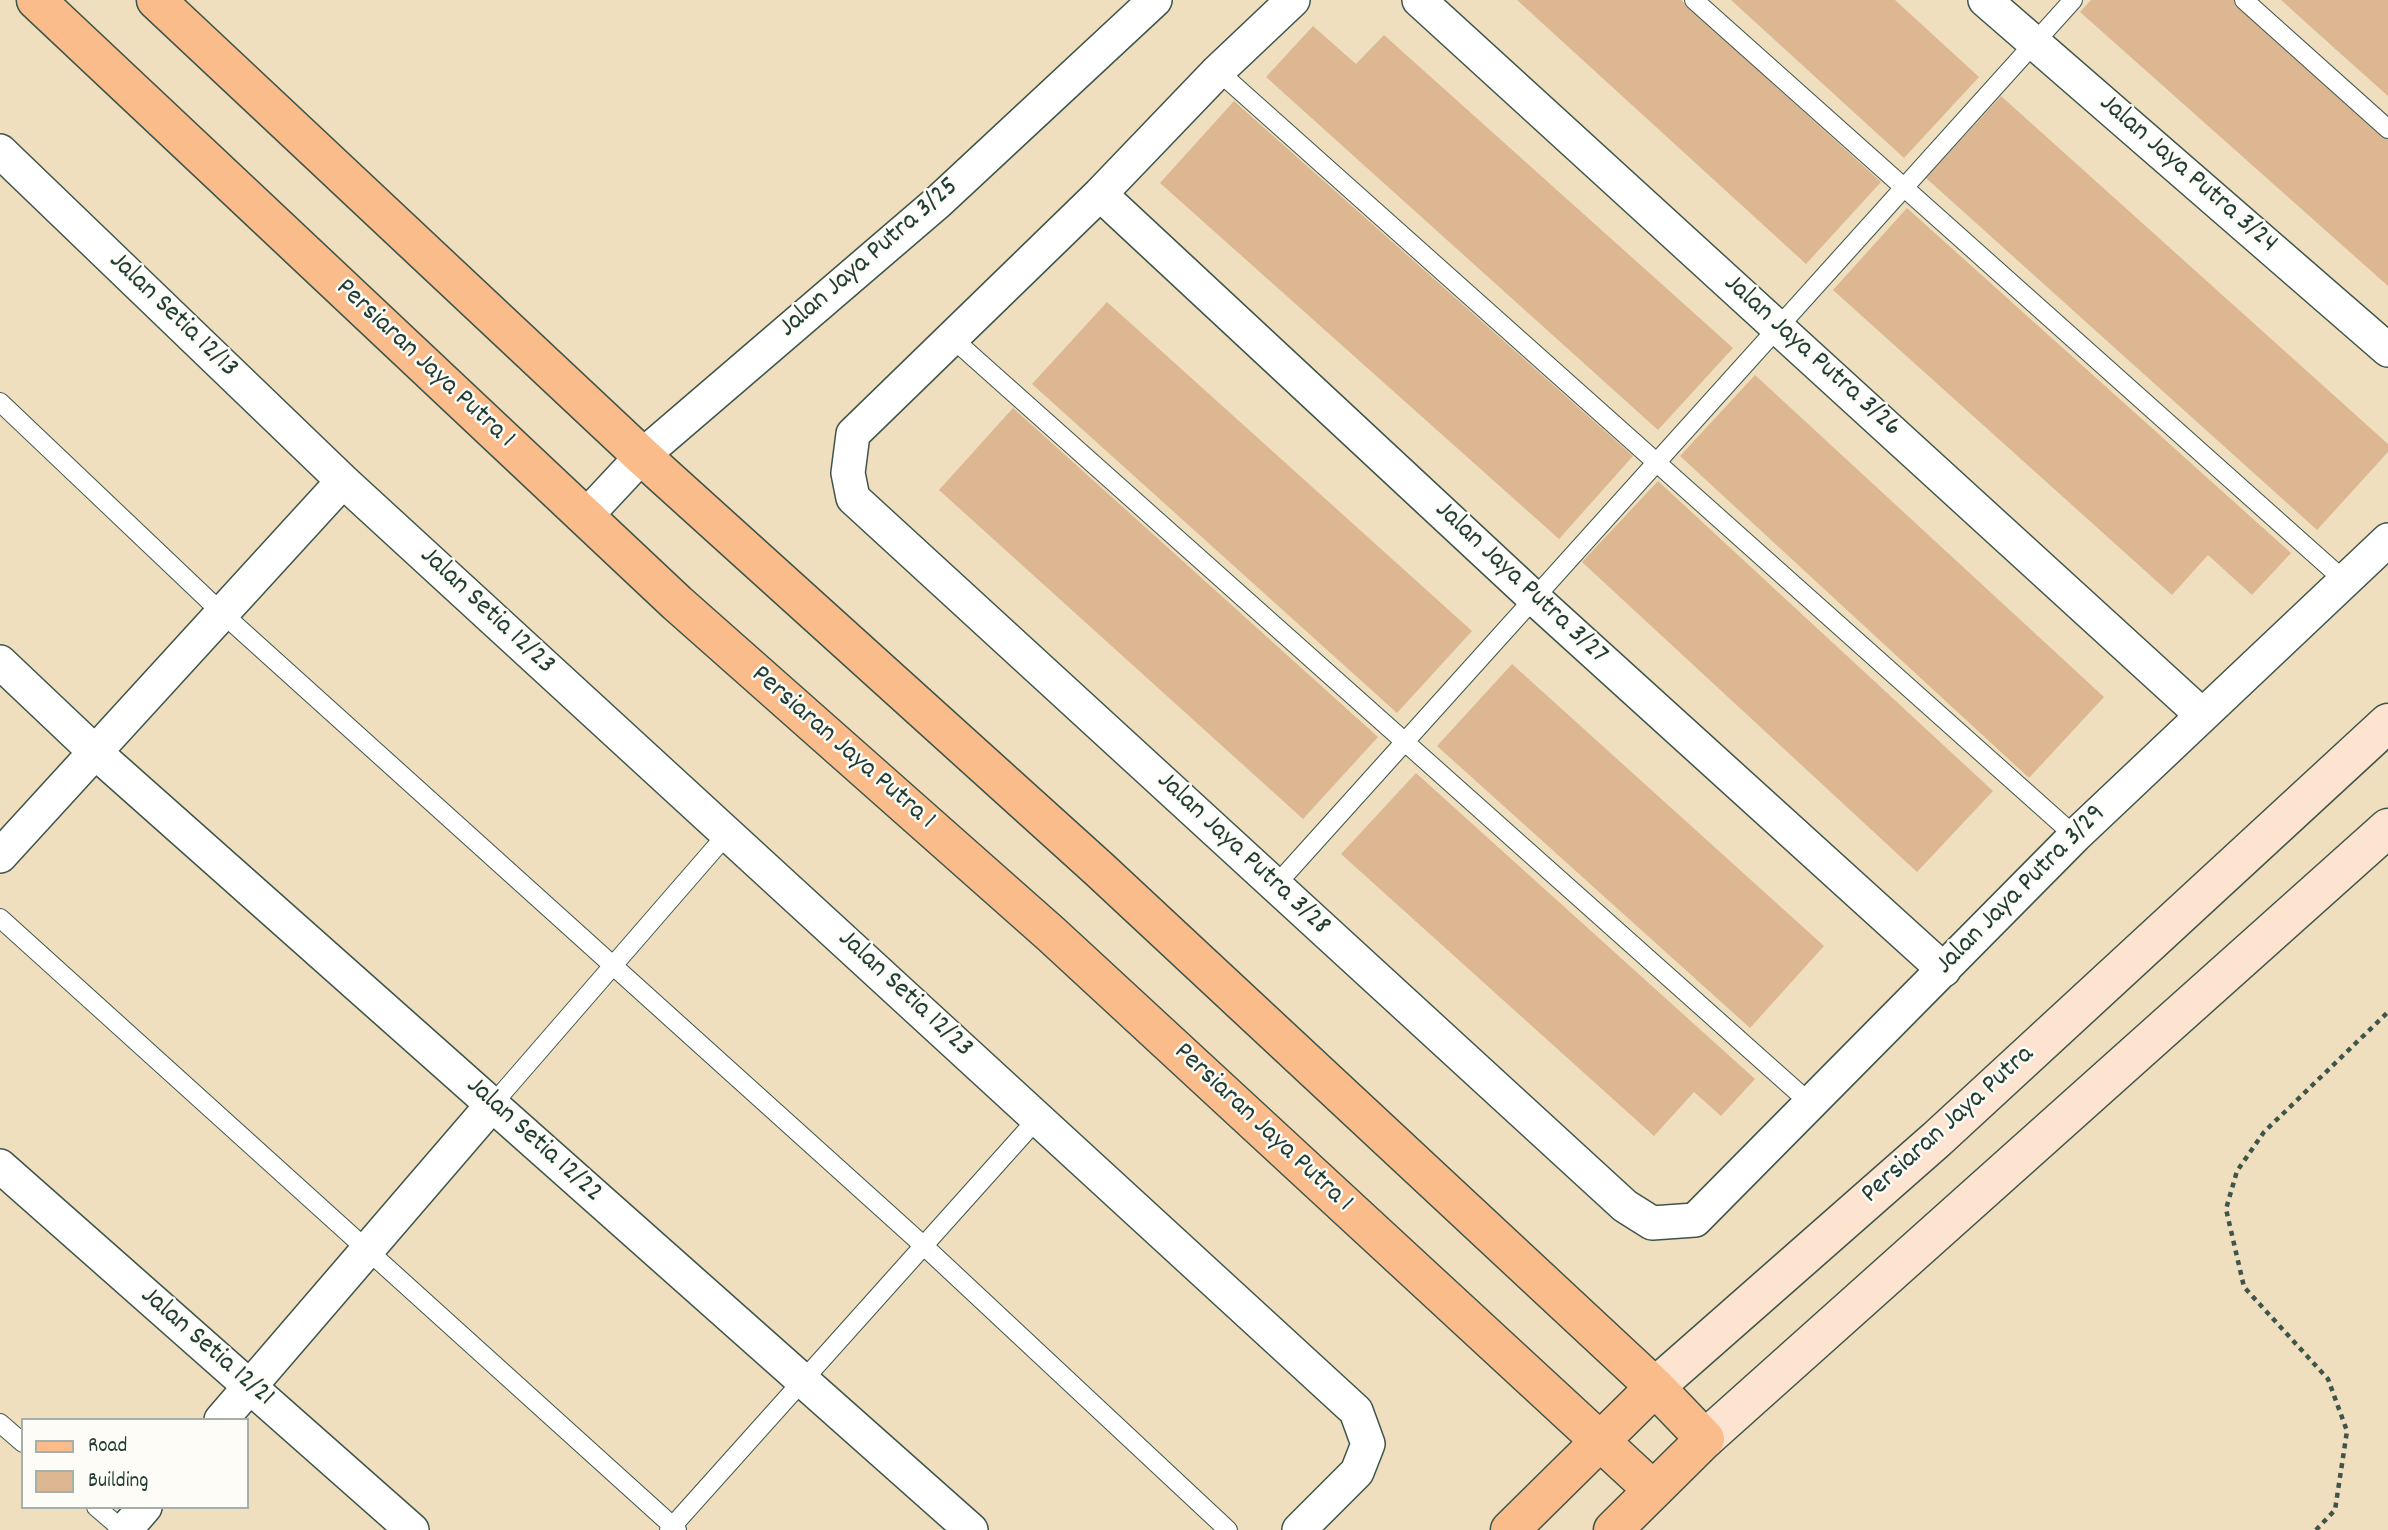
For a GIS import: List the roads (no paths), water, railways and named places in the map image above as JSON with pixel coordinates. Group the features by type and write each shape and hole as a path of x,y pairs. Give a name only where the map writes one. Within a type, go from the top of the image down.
{"main road":[{"name":"Persiaran Jaya Putra 1","path":"36,0 677,603 1051,934 1653,1490"},
{"path":"156,0 642,456 1099,869 1655,1387 1705,1439 1613,1530"},
{"name":"Persiaran Jaya Putra","path":"1510,1530 1655,1387"}],"street":[{"name":"Jalan Jaya Putra 3/25","path":"585,517 642,456 938,202 1155,0"},
{"path":"952,338 1101,194 1218,71 1293,0"},
{"name":"Jalan Jaya Putra 3/26","path":"1419,0 2202,715"},
{"name":"Jalan Jaya Putra 3/24","path":"1985,0 2388,350"},
{"name":"Jalan Setia 12/13","path":"0,150 343,481"},
{"name":"Jalan Jaya Putra 3/27","path":"1101,194 1534,598 1944,970"},
{"name":"Jalan Jaya Putra 3/28","path":"952,338 853,434 848,473 853,498 1625,1206 1652,1223"},
{"path":"0,856 343,481"},
{"name":"Jalan Setia 12/23","path":"343,481 1356,1411 1368,1444 1357,1472 1299,1530"},
{"name":"Jalan Jaya Putra 3/29","path":"1652,1223 1695,1220 2075,836 2388,540"},
{"name":"Jalan Setia 12/22","path":"0,662 95,752 971,1530"},
{"name":"Persiaran Jaya Putra","path":"1655,1387 1937,1139 2388,723"},
{"path":"1705,1439 2388,828"},
{"path":"222,1418 492,1105"},
{"name":"Jalan Setia 12/21","path":"0,1166 412,1530"},
{"path":"124,1530 143,1509"}],"lane":[{"path":"1694,0 2346,582"},
{"path":"1275,886 2073,0"},
{"path":"2244,0 2388,129"},
{"path":"1218,71 2075,836"},
{"path":"952,338 1811,1104"},
{"path":"0,402 222,613 924,1246 1228,1530"},
{"path":"492,1105 727,833"},
{"path":"0,918 673,1529 802,1380 1038,1118"},
{"path":"0,1423 21,1441"},
{"path":"98,1509 124,1530"}]}
